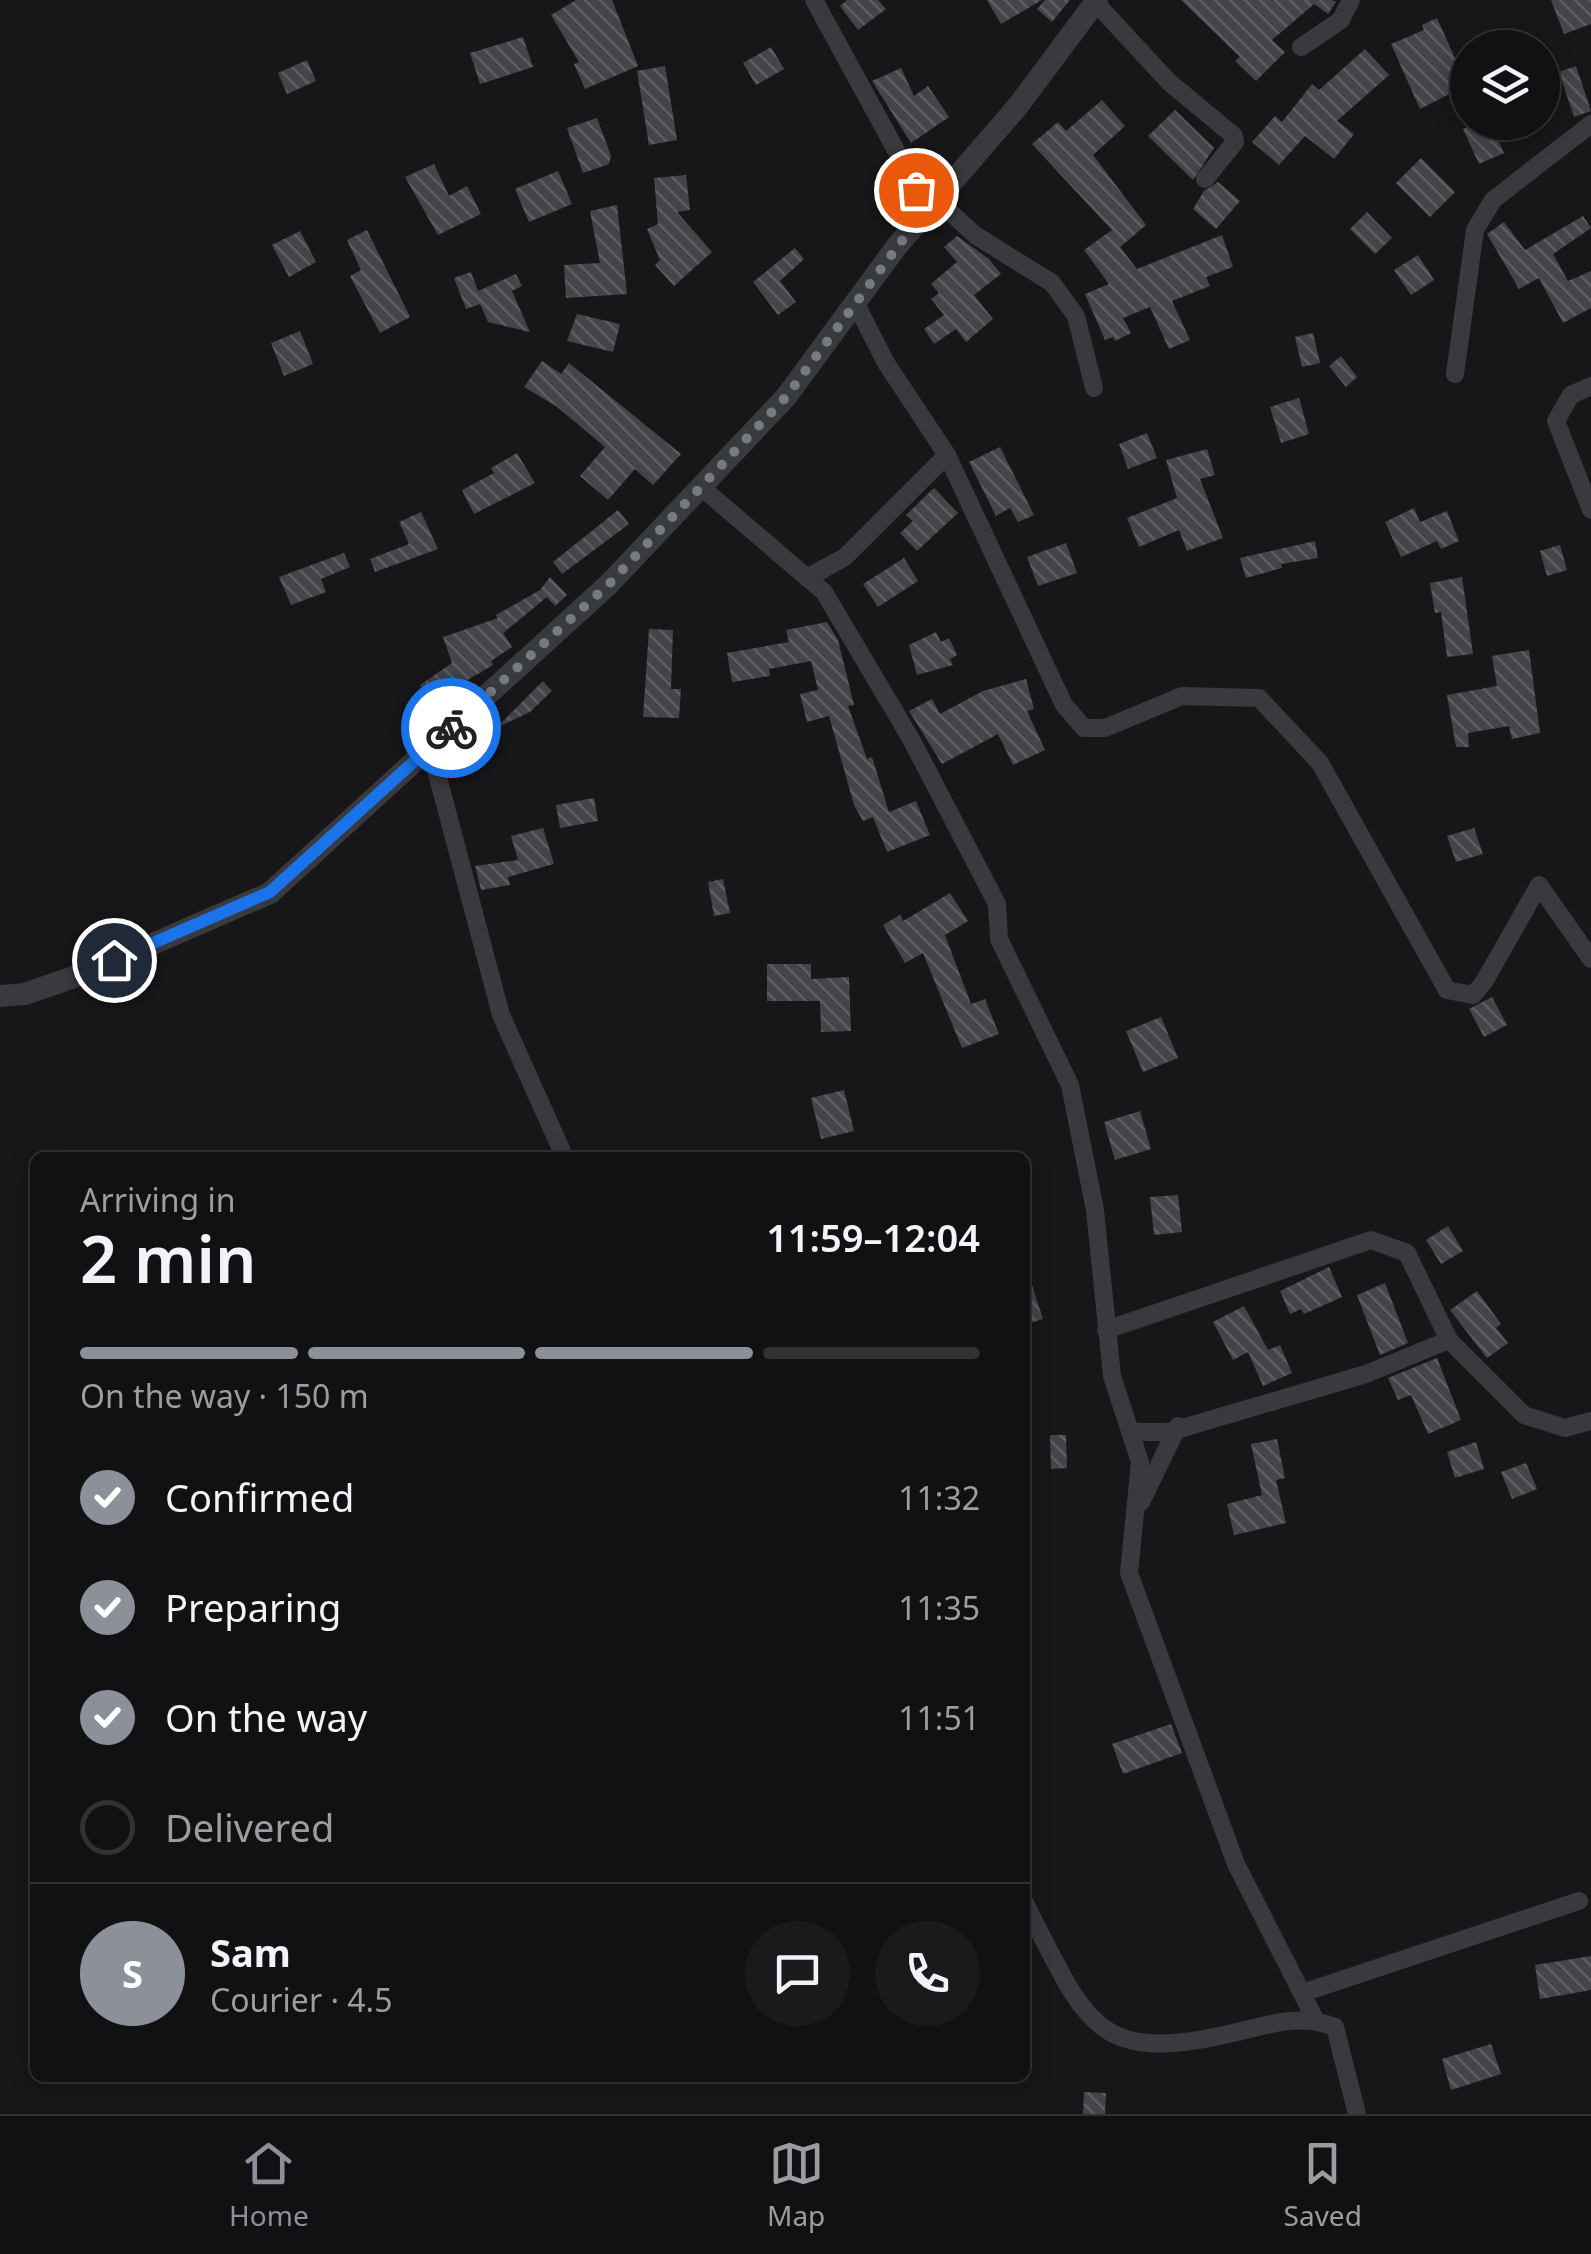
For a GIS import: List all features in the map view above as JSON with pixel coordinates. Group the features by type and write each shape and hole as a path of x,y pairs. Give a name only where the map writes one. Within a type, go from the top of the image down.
{"street":[{"path":"814,0 931,203 1052,283 1076,316 1094,388"},
{"path":"1301,47 1341,20 1351,0"},
{"path":"0,996 24,994 88,972 270,892 430,747 609,584 786,397 931,203 1018,106 1095,1 1169,82 1234,136 1235,142 1204,179"},
{"path":"1455,374 1475,230 1493,200 1591,124"},
{"path":"856,302 886,363 947,455 1064,704 1084,728 1105,728 1182,696 1259,698 1320,763 1448,990 1473,995 1539,886 1591,959"},
{"path":"1591,386 1572,396 1556,420 1591,510"},
{"path":"807,578 845,557 947,455"},
{"path":"701,488 824,592 937,788 997,904 999,938 1070,1084 1095,1210 1112,1376 1140,1462 1130,1573 1236,1864 1315,2020"},
{"path":"430,747 501,1015 562,1152"},
{"path":"1106,1330 1372,1240 1407,1253 1449,1340 1524,1415 1565,1428 1591,1420"},
{"path":"1130,1432 1169,1432 1178,1426 1366,1374 1449,1340"},
{"path":"1135,1513 1178,1426"},
{"path":"1302,1994 1579,1900"},
{"path":"1030,1912 1088,2016 1130,2042 1164,2046 1292,2018 1336,2027 1358,2114"}],"building":[{"path":"576,0 612,0 638,66 585,89 574,64 579,62 551,15"},
{"path":"847,0 878,0 886,9 858,30 840,6"},
{"path":"987,0 1042,0 1001,24"},
{"path":"1045,0 1070,0 1052,22 1037,9"},
{"path":"1181,0 1336,2 1328,14 1314,4 1272,40 1285,52 1256,81 1235,61 1240,57"},
{"path":"1551,0 1591,0 1591,24 1564,34"},
{"path":"1437,18 1450,47 1450,94 1420,109 1391,44 1424,30 1422,25"},
{"path":"523,37 533,67 480,84 470,53"},
{"path":"771,47 784,69 756,85 743,63"},
{"path":"1365,49 1389,75 1337,121 1354,134 1334,159 1305,136 1279,165 1252,142 1275,116 1282,122 1312,84 1319,90"},
{"path":"307,60 316,81 287,94 278,73"},
{"path":"665,66 677,140 649,145 637,71"},
{"path":"1576,66 1591,111 1574,117 1560,72"},
{"path":"901,68 914,96 928,86 949,117 911,143 872,81"},
{"path":"1102,100 1125,126 1093,155 1146,225 1120,247 1137,269 1222,235 1233,267 1206,277 1210,286 1172,301 1190,340 1169,349 1150,307 1123,318 1131,333 1115,341 1113,337 1105,340 1085,294 1109,284 1084,250 1112,230 1032,144 1058,122 1066,131"},
{"path":"1175,110 1214,148 1193,180 1148,136"},
{"path":"597,118 611,156 609,164 583,173 567,128"},
{"path":"1468,140 1498,140 1504,153 1479,164"},
{"path":"1421,158 1455,192 1430,217 1396,183"},
{"path":"434,164 449,196 467,186 481,214 438,235 405,177"},
{"path":"558,171 572,204 529,222 515,189"},
{"path":"686,175 690,210 677,212 712,252 674,286 655,265 660,260 647,229 658,224 654,178"},
{"path":"1218,182 1240,201 1216,229 1193,209 1204,191"},
{"path":"617,205 627,294 566,298 564,265 600,263 590,211"},
{"path":"1367,212 1392,238 1375,254 1350,229"},
{"path":"1583,216 1591,228 1553,254 1568,281 1591,271 1591,308 1563,323 1539,278 1519,289 1487,234 1504,222 1525,250"},
{"path":"367,230 410,317 380,333 350,276 361,270 347,240"},
{"path":"300,231 316,262 289,277 272,245"},
{"path":"957,236 989,259 1001,274 974,295 993,319 966,342 956,329 934,344 924,329 944,315 931,299 939,293 931,284 957,262 944,247"},
{"path":"795,248 804,259 780,281 796,302 778,315 753,282"},
{"path":"1418,255 1434,280 1411,295 1394,270"},
{"path":"471,272 478,291 516,274 522,286 512,291 530,332 488,322 480,304 466,309 454,278"},
{"path":"577,314 620,324 613,352 567,341"},
{"path":"300,331 313,364 284,376 271,343"},
{"path":"1313,333 1320,363 1302,367 1295,337"},
{"path":"1341,356 1357,377 1346,387 1329,366"},
{"path":"542,361 561,374 569,363 681,454 653,485 635,469 608,500 580,476 605,447 556,406 524,387"},
{"path":"1299,398 1309,434 1281,443 1270,407"},
{"path":"1147,433 1157,458 1128,469 1119,444"},
{"path":"1000,447 1034,515 1018,522 1010,508 996,516 969,462"},
{"path":"1207,449 1215,475 1200,479 1223,538 1187,551 1179,530 1139,547 1127,518 1177,498 1166,460"},
{"path":"517,453 535,483 474,514 462,490 494,473 491,468"},
{"path":"934,488 958,513 917,551 900,533 913,521 906,515"},
{"path":"1414,508 1420,522 1447,511 1459,541 1441,549 1437,541 1401,557 1385,522"},
{"path":"618,510 629,524 562,574 553,562"},
{"path":"421,512 438,549 375,572 370,559 409,544 399,522"},
{"path":"1315,541 1318,558 1281,564 1282,568 1246,578 1240,558"},
{"path":"1066,543 1077,573 1038,586 1027,557"},
{"path":"1560,545 1567,570 1547,576 1540,551"},
{"path":"344,553 350,567 321,579 326,592 291,605 279,577"},
{"path":"904,558 918,581 878,607 863,584"},
{"path":"550,577 567,595 555,606 547,597 503,633 512,647 491,661 493,665 461,684 458,678 429,698 420,685 452,663 443,637 498,618 496,615 540,590"},
{"path":"1462,577 1473,654 1447,657 1441,612 1435,613 1430,583"},
{"path":"827,622 838,640 854,705 848,706 867,759 872,757 889,812 916,801 930,835 887,852 873,817 863,821 854,805 829,716 807,722 800,694 818,690 811,661 769,669 770,676 732,682 727,653 789,642 786,630"},
{"path":"649,629 673,630 671,689 681,689 679,718 643,717"},
{"path":"936,632 941,642 949,638 957,655 950,659 953,665 917,675 909,645"},
{"path":"1529,650 1540,733 1512,739 1509,726 1468,733 1469,747 1456,747 1447,695 1497,686 1492,656"},
{"path":"1026,679 1034,709 1027,711 1045,750 1013,765 998,734 942,764 909,711 932,699 940,714 983,691"},
{"path":"543,681 552,691 530,712 496,728"},
{"path":"594,798 598,821 560,828 556,805"},
{"path":"543,828 554,864 508,877 510,885 481,890 475,866 518,860 511,836"},
{"path":"1474,828 1483,854 1456,862 1447,836"},
{"path":"723,879 730,913 714,916 708,882"},
{"path":"950,893 968,921 945,935 971,1004 985,999 999,1034 962,1048 923,953 905,963 883,925 900,915 903,921"},
{"path":"767,964 811,964 811,979 849,977 851,1031 821,1032 820,1001 767,1001"},
{"path":"1492,997 1507,1025 1484,1037 1469,1009"},
{"path":"1161,1017 1178,1058 1143,1072 1126,1031"},
{"path":"844,1090 854,1131 821,1139 811,1098"},
{"path":"1140,1111 1151,1149 1115,1160 1104,1122"},
{"path":"1178,1195 1182,1232 1154,1235 1150,1197"},
{"path":"1448,1226 1463,1251 1441,1264 1426,1240"},
{"path":"1329,1267 1342,1297 1304,1314 1301,1309 1290,1314 1280,1291"},
{"path":"1030,1279 1043,1319 1030,1323"},
{"path":"1385,1283 1408,1343 1380,1355 1357,1295"},
{"path":"1477,1291 1501,1324 1496,1328 1508,1343 1487,1358 1450,1310"},
{"path":"1244,1306 1268,1350 1280,1345 1292,1373 1263,1386 1248,1352 1233,1360 1213,1322"},
{"path":"1437,1358 1461,1420 1428,1434 1411,1395 1398,1400 1388,1378"},
{"path":"1050,1435 1066,1435 1067,1468 1051,1469"},
{"path":"1277,1439 1285,1478 1276,1480 1286,1523 1234,1535 1227,1504 1262,1495 1251,1444"},
{"path":"1476,1442 1484,1469 1455,1478 1447,1452"},
{"path":"1526,1463 1537,1489 1512,1499 1501,1472"},
{"path":"1171,1724 1182,1753 1123,1774 1112,1744"},
{"path":"1591,1956 1591,1990 1540,1999 1535,1965"},
{"path":"1491,2044 1501,2074 1451,2090 1442,2059"},
{"path":"1084,2092 1106,2093 1105,2114 1083,2114"}],"way so far":[{"path":"451,728 609,584 786,397 927,207 916,190"}],"route":[{"path":"114,960 270,892 451,728"}]}
